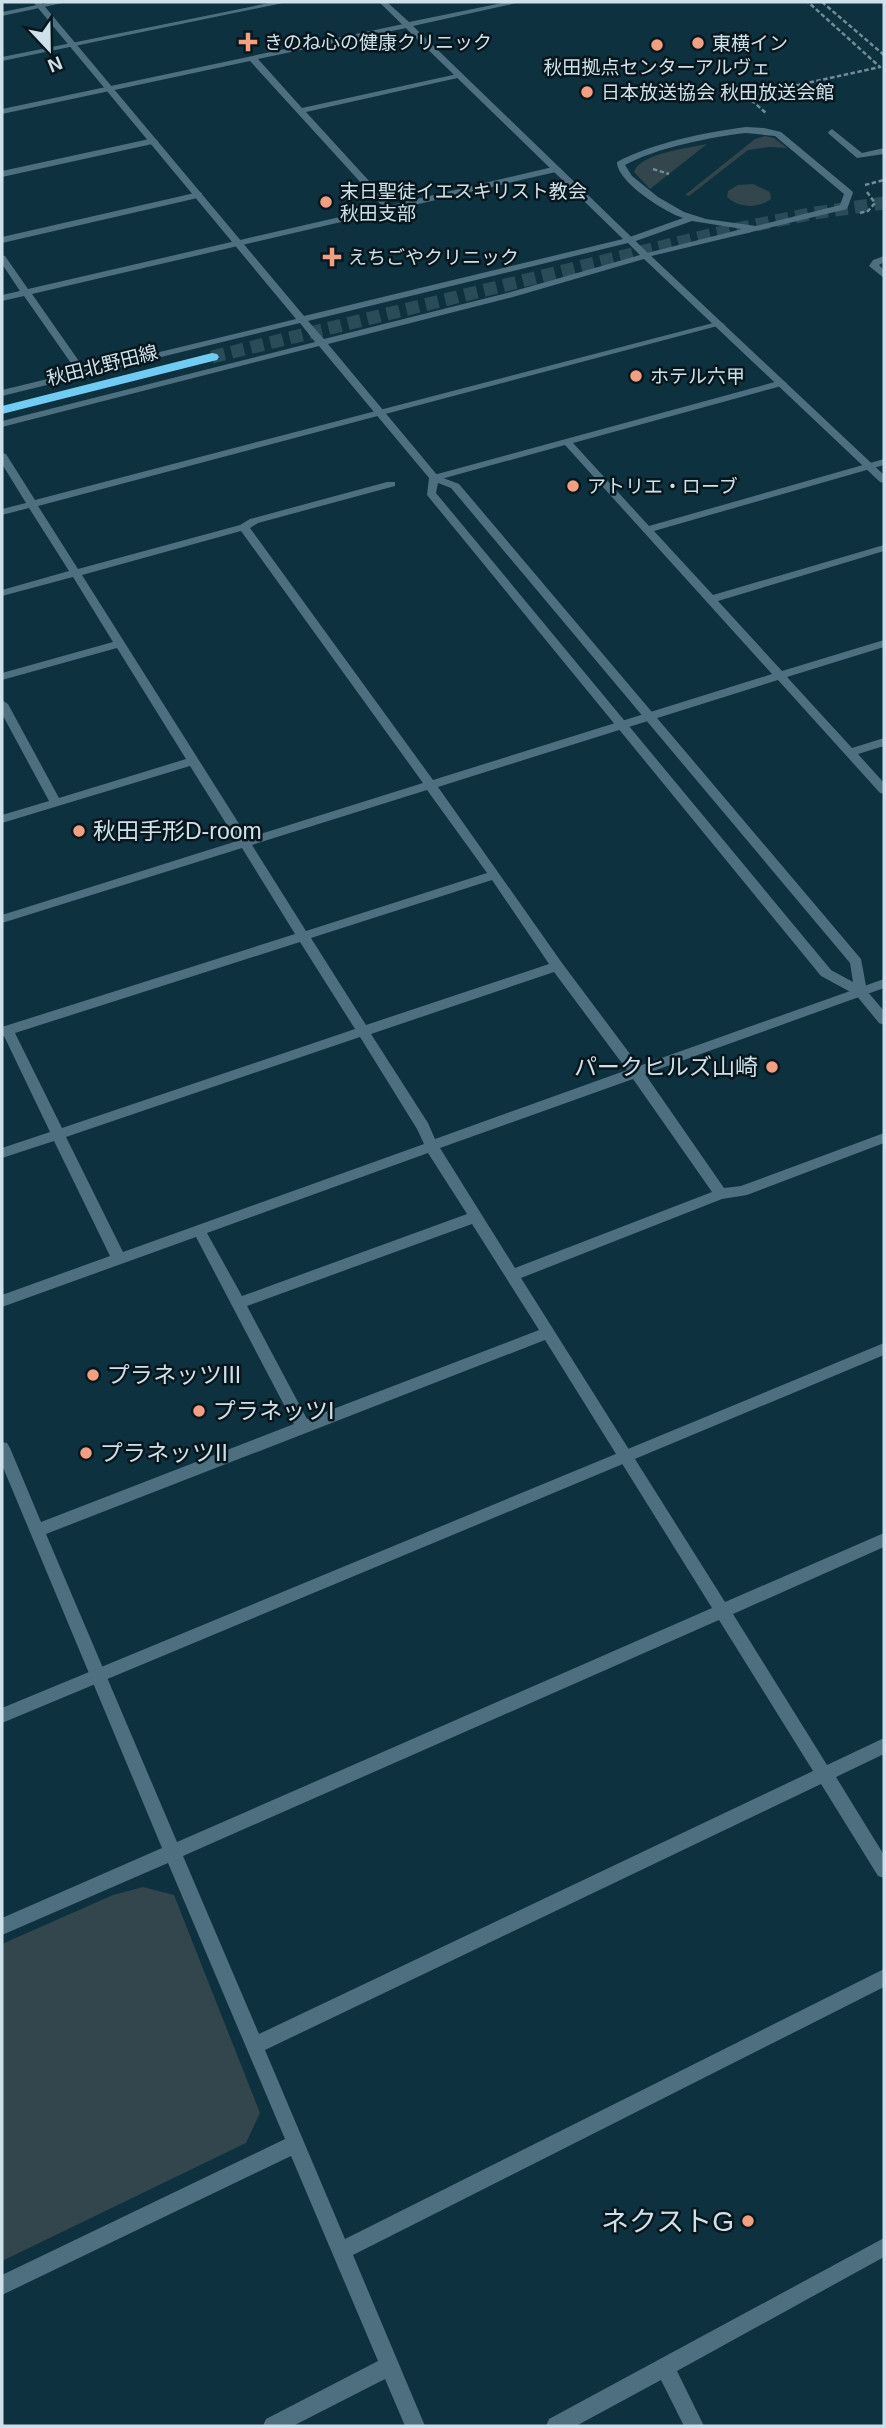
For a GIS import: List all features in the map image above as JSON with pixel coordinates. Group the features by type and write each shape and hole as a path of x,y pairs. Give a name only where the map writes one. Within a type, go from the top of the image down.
{"highway":[{"name":"秋田北野田線","path":"2,410 212,357"}],"street":[{"path":"2,14 39,4 64,2"},
{"path":"2,59 285,2"},
{"path":"383,2 646,256 884,480"},
{"path":"2,111 517,2"},
{"path":"39,4 434,478 456,486 856,962 861,992"},
{"path":"252,58 389,208"},
{"path":"300,111 459,75"},
{"path":"2,424 510,295 753,228 844,207 849,193 788,142 765,128 744,128 631,158 620,164 622,172 658,203 689,219 753,228"},
{"path":"832,132 860,156 884,151"},
{"path":"2,174 154,141"},
{"path":"2,298 557,169"},
{"path":"2,240 199,195"},
{"path":"2,393 630,240 689,219"},
{"path":"2,258 83,374"},
{"path":"884,260 876,261 874,266 884,275"},
{"path":"2,512 720,324"},
{"path":"434,478 782,383"},
{"path":"567,442 884,790"},
{"path":"2,456 304,934 423,1126 432,1147 475,1217 884,1870"},
{"path":"646,530 884,461"},
{"path":"434,478 431,493 825,973 861,992 884,1020"},
{"path":"2,593 391,484"},
{"path":"244,527 721,1195"},
{"path":"709,600 884,548"},
{"path":"2,919 884,643"},
{"path":"2,677 119,644"},
{"path":"2,704 55,803"},
{"path":"850,754 884,743"},
{"path":"2,819 193,761"},
{"path":"119,1259 4,1031 495,875"},
{"path":"2,1153 557,966"},
{"path":"2,1301 884,984"},
{"path":"513,1275 721,1195 742,1191 884,1138"},
{"path":"237,1304 475,1217"},
{"path":"199,1230 303,1426"},
{"path":"37,1531 549,1332"},
{"path":"2,1716 884,1349"},
{"path":"2,1448 415,2426"},
{"path":"2,1927 884,1540"},
{"path":"253,2046 884,1746"},
{"path":"341,2251 884,1978"},
{"path":"2,2285 295,2144"},
{"path":"556,2426 884,2247"},
{"path":"272,2426 389,2366"},
{"path":"665,2367 694,2426"}],"path":[{"path":"807,2 878,64"},
{"path":"822,2 884,55"},
{"path":"878,64 884,63"},
{"path":"748,96 880,66 878,64"},
{"path":"741,91 768,114"},
{"path":"861,186 884,180"}],"shaded area":[{"path":"765,136 774,138 787,148 748,150 689,196 685,195 755,139"},
{"path":"707,144 650,189 634,172 645,160 655,156"},
{"path":"753,184 770,192 771,199 749,206 727,197 728,191 738,185"},
{"path":"143,1887 174,1895 260,2113 246,2143 2,2261 2,1944 113,1895"}],"tunnel":[{"path":"212,357 726,231 815,213 884,203"}],"place":[{"name":"きのね心の健康クリニック","path":"248,42"},
{"name":"東横イン","path":"698,43"},
{"name":"秋田拠点センターアルヴェ","path":"657,45"},
{"name":"日本放送協会 秋田放送会館","path":"587,92"},
{"name":"末日聖徒イエスキリスト教会 秋田支部","path":"326,202"},
{"name":"えちごやクリニック","path":"332,257"},
{"name":"ホテル六甲","path":"636,376"},
{"name":"アトリエ・ローブ","path":"573,486"},
{"name":"秋田手形D-room","path":"79,831"},
{"name":"パークヒルズ山崎","path":"772,1067"},
{"name":"プラネッツIII","path":"93,1375"},
{"name":"プラネッツI","path":"199,1411"},
{"name":"プラネッツII","path":"86,1453"},
{"name":"ネクストG","path":"748,2221"}]}
